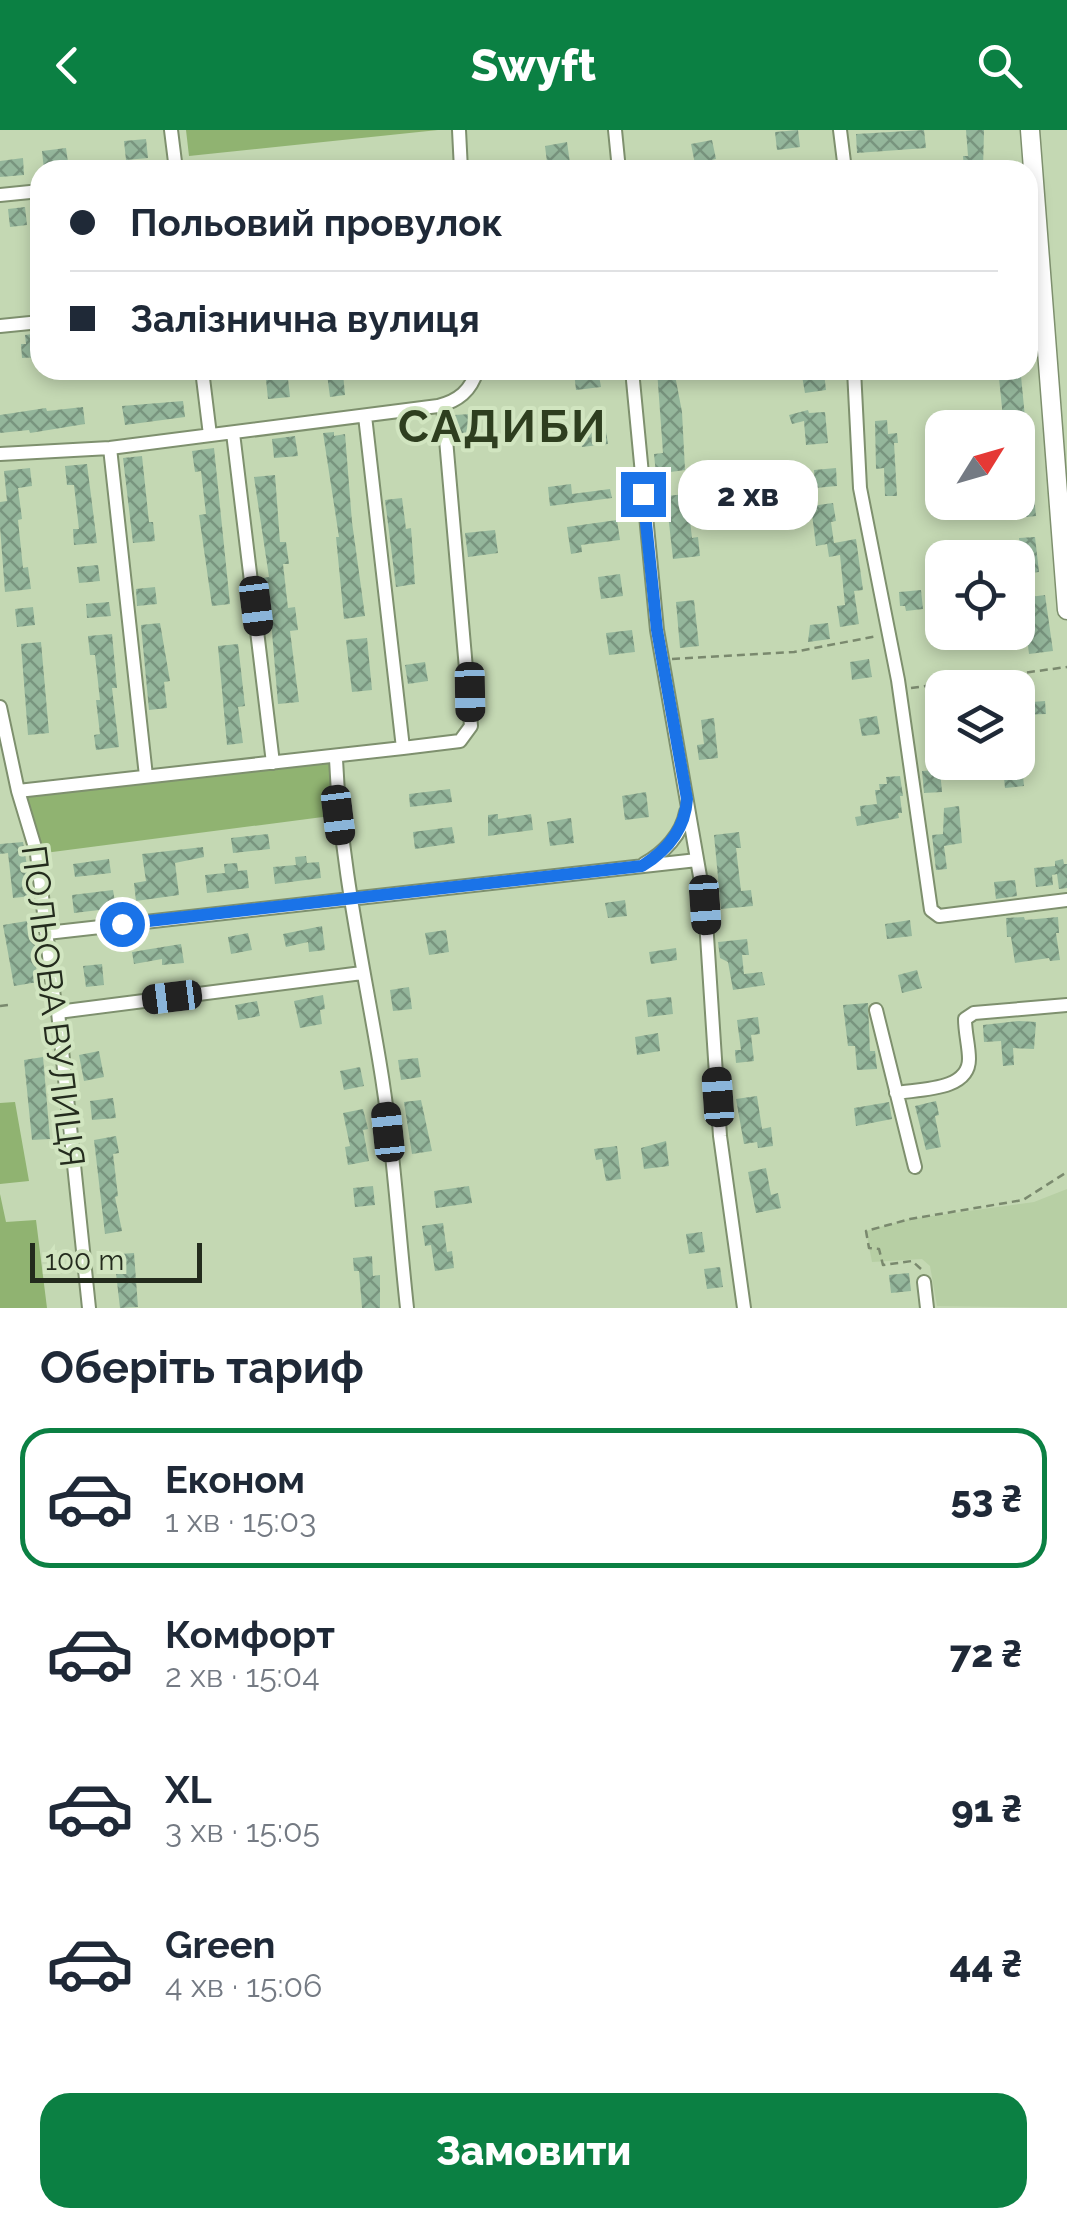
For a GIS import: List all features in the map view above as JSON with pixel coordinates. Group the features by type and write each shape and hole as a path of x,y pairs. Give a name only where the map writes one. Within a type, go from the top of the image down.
{"main road":[{"path":"1030,130 1031,160"},
{"path":"1038,289 1067,610"}],"street":[{"path":"171,130 175,160"},
{"path":"459,130 461,160"},
{"path":"615,130 618,160"},
{"path":"840,130 844,160"},
{"path":"0,195 30,192"},
{"path":"0,326 30,323"},
{"path":"203,380 210,435"},
{"path":"0,454 110,448 443,405 464,393 471,380"},
{"path":"633,380 662,660 705,905 720,1136 744,1308"},
{"path":"855,380 860,488 900,690 930,905 934,914 1067,900"},
{"path":"18,791 460,741 471,726 443,405"},
{"path":"364,416 403,748"},
{"path":"233,432 273,763"},
{"path":"110,448 146,776"},
{"name":"ПОЛЬОВА ВУЛИЦЯ","path":"0,707 18,791 37,854 89,1308"},
{"path":"336,758 348,899 380,1061 407,1308"},
{"path":"642,866 658,856 680,830 687,799"},
{"path":"47,933 697,860"},
{"path":"58,1012 362,973"},
{"path":"896,1094 942,1086 966,1074 970,1061 966,1019 974,1013 1067,1005"},
{"path":"876,1010 915,1167"},
{"path":"924,1282 927,1308"}],"path":[{"path":"662,660 794,652 889,634"},
{"path":"900,690 1067,667"},
{"path":"0,1006 8,1004"},
{"path":"924,1282 916,1262 883,1265 878,1249 869,1248 866,1232 910,1220 1024,1200 1067,1172"}],"shaded area":[{"path":"186,130 438,130 189,156"},
{"path":"336,758 338,815 37,854 18,791"},
{"path":"15,1102 29,1181 0,1184 0,1103"},
{"path":"1067,1189 1067,1308 937,1306 930,1266 922,1259 872,1262 866,1231 910,1219 1034,1202"},
{"path":"0,1194 6,1222 36,1220 47,1308 0,1308"}],"building":[{"path":"798,130 800,147 777,150 775,132"},
{"path":"924,130 926,148 857,153 856,134"},
{"path":"966,130 984,130 983,160 963,160 963,156 968,156"},
{"path":"146,139 148,158 126,160 124,141"},
{"path":"712,140 716,159 694,160 691,144"},
{"path":"567,142 570,160 547,160 545,146"},
{"path":"66,148 68,160 43,160 42,151"},
{"path":"23,158 24,175 0,177 0,161"},
{"path":"25,207 27,225 10,227 8,209"},
{"path":"30,334 30,358 22,358 21,344 26,344 25,335"},
{"path":"266,380 288,380 290,397 268,399"},
{"path":"328,380 344,380 345,395 330,397"},
{"path":"575,380 600,380 601,387 576,390"},
{"path":"658,380 676,380 685,470 656,474 654,454 663,453"},
{"path":"803,380 825,380 826,390 805,393"},
{"path":"999,380 1021,380 1024,410 1002,410"},
{"path":"183,401 185,417 125,425 122,406"},
{"path":"83,407 85,424 30,433 0,433 0,415"},
{"path":"808,410 825,412 828,443 806,445 804,421 792,424 789,415"},
{"path":"471,414 473,438 456,440 454,415"},
{"path":"887,420 888,434 897,433 897,496 885,496 884,468 876,469 875,421"},
{"path":"605,426 608,444 582,447 579,429"},
{"path":"334,432 334,436 345,434 365,616 344,619 339,537 323,433"},
{"path":"295,436 298,456 274,458 272,439"},
{"path":"214,448 230,604 212,606 199,515 206,514 201,471 195,472 192,451"},
{"path":"142,456 149,522 153,522 155,541 133,543 123,458"},
{"path":"87,464 97,543 74,545 73,529 79,529 74,485 67,485 65,466"},
{"path":"30,468 32,486 18,488 22,519 18,520 23,568 28,567 31,589 5,592 0,527 0,502 7,501 4,471"},
{"path":"836,468 837,486 815,488 814,470"},
{"path":"275,475 280,542 286,542 289,564 283,564 288,608 295,607 298,630 290,631 299,702 278,704 269,596 265,597 263,578 269,577 254,477"},
{"path":"571,484 572,494 610,489 612,498 550,506 548,487"},
{"path":"687,494 692,538 698,537 700,556 673,559 666,496"},
{"path":"402,498 406,529 411,528 415,584 396,587 385,500"},
{"path":"833,503 834,543 856,539 863,590 854,591 859,624 840,627 837,606 845,605 840,555 829,557 827,544 816,546 811,506"},
{"path":"617,520 620,540 581,545 582,552 571,554 567,527"},
{"path":"495,530 498,553 468,557 465,533"},
{"path":"1035,537 1039,572 1035,572 1035,540 1019,538"},
{"path":"98,565 100,581 79,583 77,567"},
{"path":"620,574 623,596 601,599 598,577"},
{"path":"155,587 157,604 137,606 136,589"},
{"path":"921,590 923,609 906,611 905,606 900,606 899,592"},
{"path":"1045,595 1053,651 1029,654 1028,650 1035,650 1035,596"},
{"path":"694,600 699,646 680,648 676,602"},
{"path":"109,602 111,616 87,618 86,604"},
{"path":"33,607 35,625 17,627 15,609"},
{"path":"160,623 170,681 164,682 167,708 149,710 141,625"},
{"path":"828,623 830,639 808,642 810,625"},
{"path":"632,630 635,652 609,655 606,633"},
{"path":"112,634 117,688 112,688 119,747 96,750 94,735 100,734 96,700 100,700 95,655 90,655 88,636"},
{"path":"367,638 372,690 352,692 346,640"},
{"path":"41,642 49,733 28,735 21,644"},
{"path":"238,644 245,706 238,707 243,743 227,745 218,646"},
{"path":"869,659 872,677 852,680 850,662"},
{"path":"425,662 428,681 408,684 405,665"},
{"path":"1045,701 1046,714 1035,714 1035,702"},
{"path":"877,716 880,734 862,736 859,719"},
{"path":"714,718 718,758 699,760 697,745 704,744 701,720"},
{"path":"922,771 925,780 941,780 942,792 924,793"},
{"path":"900,776 903,796 899,818 857,826 855,817 861,816 860,806 877,804 875,790 880,790 879,784 887,784 886,777"},
{"path":"1004,780 1023,780 1024,786 1005,788"},
{"path":"450,789 452,802 410,807 409,794"},
{"path":"646,792 649,817 625,820 622,796"},
{"path":"959,806 962,843 944,846 947,869 936,870 932,835 943,834 944,808"},
{"path":"498,814 498,819 531,814 533,830 488,836 488,815"},
{"path":"571,818 574,843 550,846 547,822"},
{"path":"452,827 455,843 415,849 413,832"},
{"path":"739,832 741,848 736,848 741,891 751,890 753,906 721,909 714,835"},
{"path":"268,834 270,849 233,853 231,838"},
{"path":"23,842 32,896 13,898 8,853 0,854 0,844"},
{"path":"203,847 204,857 175,863 179,895 136,901 134,883 146,881 142,854"},
{"path":"306,856 307,863 319,862 321,878 275,884 273,867 296,865 295,857"},
{"path":"109,859 111,873 75,877 73,864"},
{"path":"1063,859 1067,864 1067,888 1059,889 1057,874 1052,875 1053,885 1036,887 1034,868 1055,866 1055,861"},
{"path":"237,863 238,871 247,870 249,888 207,893 205,875 225,873 224,864"},
{"path":"1015,880 1017,896 996,899 994,882"},
{"path":"113,890 116,908 74,913 72,895"},
{"path":"625,900 627,916 608,918 605,903"},
{"path":"1058,917 1060,960 1015,963 1006,918"},
{"path":"910,920 912,936 887,939 885,924"},
{"path":"27,921 30,934 34,934 40,966 36,966 38,982 14,986 3,925"},
{"path":"322,926 325,950 309,952 308,942 286,947 283,934"},
{"path":"446,930 449,952 429,955 425,933"},
{"path":"248,933 252,950 231,954 228,937"},
{"path":"747,939 749,955 742,955 744,974 762,972 765,985 733,990 728,962 720,958 718,942"},
{"path":"181,944 184,963 162,965 162,959 134,964 132,952"},
{"path":"676,948 677,960 651,964 649,952"},
{"path":"102,964 104,985 86,987 83,966"},
{"path":"917,970 922,988 902,993 898,975"},
{"path":"409,987 412,1009 393,1011 390,990"},
{"path":"323,995 322,1024 300,1028 294,1001"},
{"path":"671,997 673,1014 648,1017 646,1000"},
{"path":"257,1001 260,1016 238,1020 235,1005"},
{"path":"868,1003 870,1051 875,1051 877,1069 857,1070 855,1046 848,1046 843,1005"},
{"path":"758,1017 760,1034 751,1035 754,1061 736,1063 735,1050 741,1050 737,1020"},
{"path":"1036,1022 1034,1049 1013,1048 1014,1065 1003,1066 1001,1041 984,1042 983,1025"},
{"path":"658,1033 660,1051 637,1055 635,1037"},
{"path":"99,1051 104,1077 84,1081 79,1055"},
{"path":"43,1057 50,1139 32,1140 24,1060"},
{"path":"418,1058 421,1077 401,1080 398,1060"},
{"path":"360,1067 364,1086 344,1090 340,1071"},
{"path":"757,1096 762,1129 771,1127 773,1146 758,1148 757,1142 744,1144 736,1099"},
{"path":"113,1098 116,1118 92,1120 90,1101"},
{"path":"421,1100 432,1151 412,1154 404,1102"},
{"path":"936,1101 941,1147 926,1150 915,1106"},
{"path":"889,1102 892,1119 856,1126 854,1108"},
{"path":"363,1109 369,1161 348,1165 345,1147 350,1146 343,1113"},
{"path":"116,1136 119,1153 113,1154 118,1196 115,1197 122,1231 105,1234 94,1140"},
{"path":"666,1141 669,1166 644,1169 641,1148"},
{"path":"617,1146 621,1179 606,1181 602,1159 596,1160 594,1149"},
{"path":"766,1168 771,1195 778,1193 781,1208 756,1213 748,1172"},
{"path":"373,1186 375,1205 355,1207 353,1188"},
{"path":"469,1186 472,1203 436,1208 434,1191"},
{"path":"443,1223 447,1252 452,1251 454,1268 435,1271 431,1245 425,1246 422,1226"},
{"path":"702,1232 705,1252 689,1254 686,1234"},
{"path":"134,1253 138,1307 120,1308 116,1273 108,1274 106,1255"},
{"path":"372,1256 373,1276 380,1275 380,1308 362,1308 359,1271 354,1271 353,1258"},
{"path":"720,1267 723,1287 707,1289 704,1269"},
{"path":"909,1273 911,1291 891,1293 889,1275"}],"district":[{"name":"САДИБИ","path":"503,426"}],"route":[{"path":"122,924 642,866 658,856 680,830 687,799 657,630 643,494"}]}
